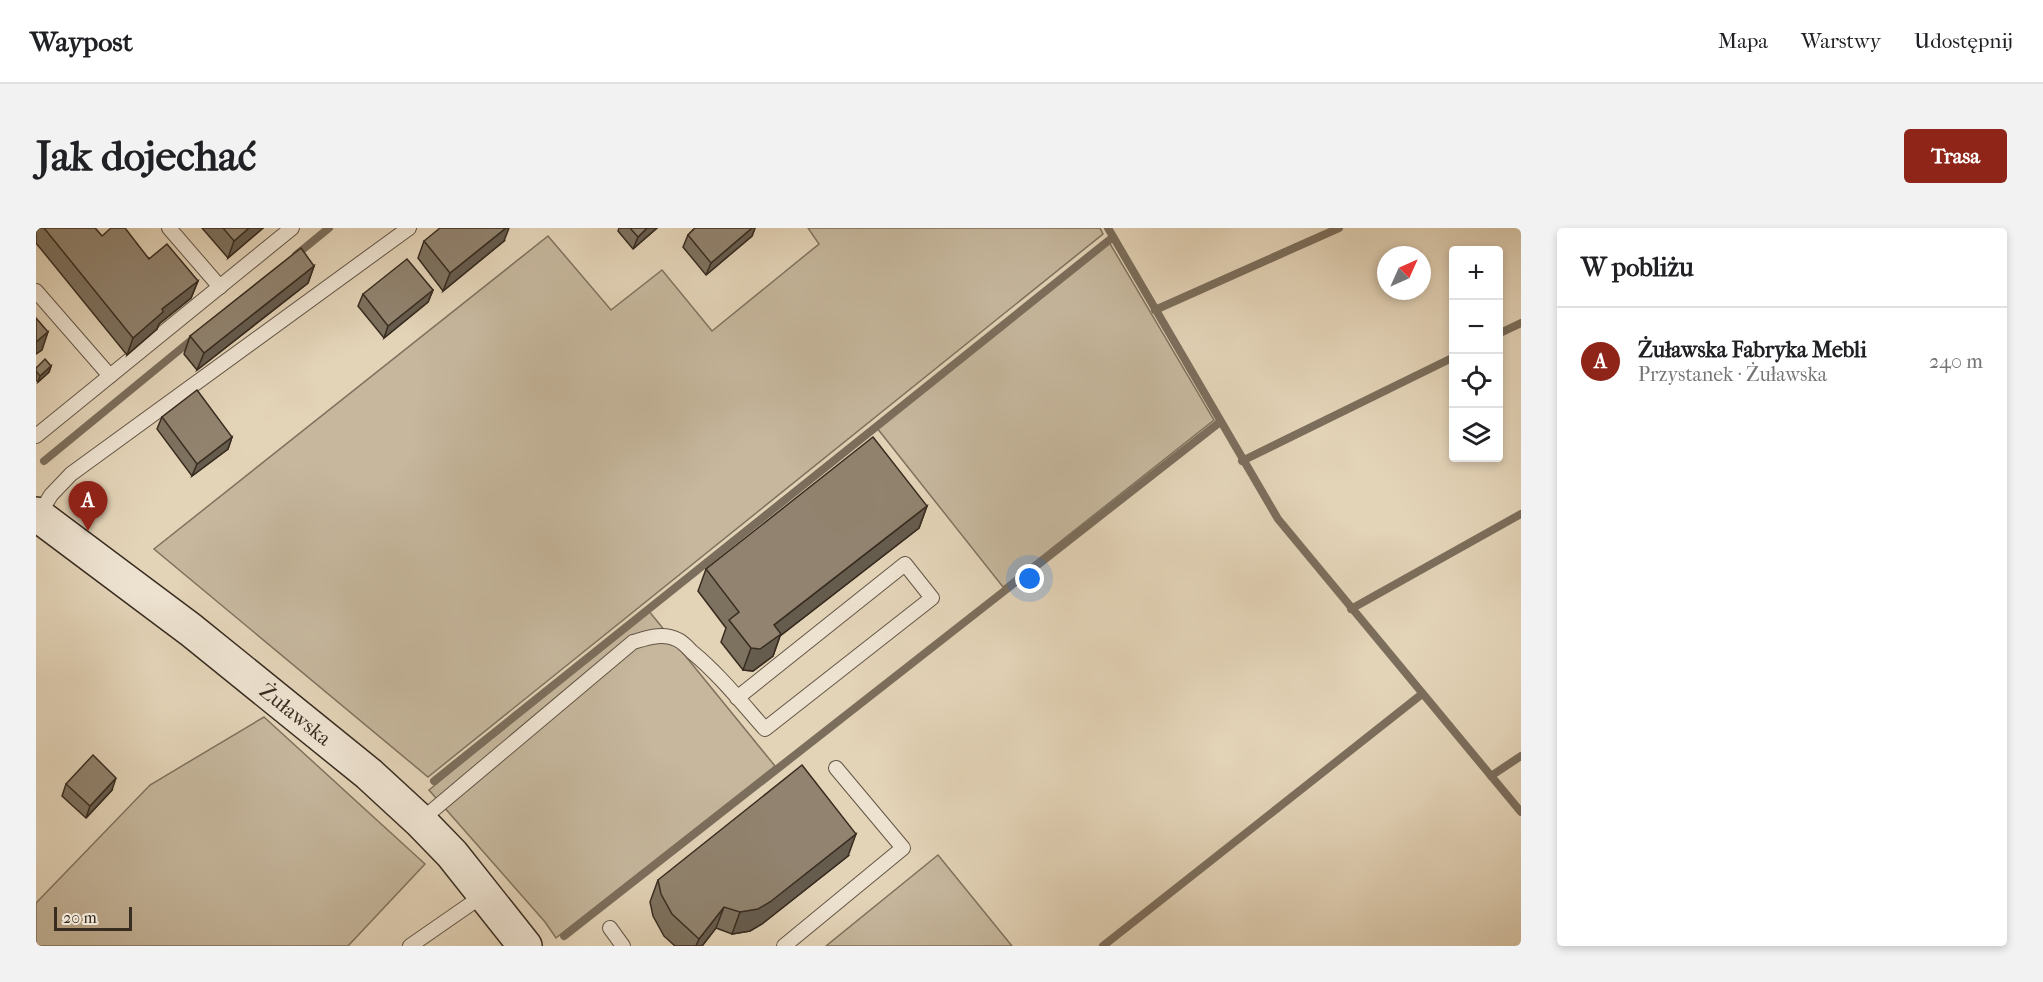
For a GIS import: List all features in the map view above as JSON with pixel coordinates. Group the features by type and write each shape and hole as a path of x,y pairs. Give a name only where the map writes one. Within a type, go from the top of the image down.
{"street":[{"name":"Żuławska","path":"37,515 191,630 369,774 452,854 525,946"}],"lane":[{"path":"169,228 220,287"},
{"path":"36,436 292,228"},
{"path":"37,515 51,495 71,474 410,228"},
{"path":"36,291 110,376"},
{"path":"420,821 633,642 655,635 677,639 706,663 736,698 765,729 933,598 905,564 736,698"},
{"path":"784,946 903,848 836,768"},
{"path":"410,946 486,894"},
{"path":"610,928 623,946"}],"shaded area":[{"path":"808,228 1100,228 1103,234 428,777 154,549 548,236 611,310 662,270 712,331 819,244"},
{"path":"1109,242 1214,420 1003,587 877,428"},
{"path":"648,610 775,766 556,938 545,922 429,790"},
{"path":"264,717 425,864 348,946 36,946 36,903 150,785"},
{"path":"938,855 1012,946 826,946"}],"building":[{"path":"44,228 95,228 102,236 111,228 125,228 149,259 167,244 198,281 162,309 163,312 133,338"},
{"path":"223,228 249,228 234,241"},
{"path":"440,228 506,228 450,273 424,241"},
{"path":"630,228 647,228 638,237"},
{"path":"695,228 752,228 711,263 688,235"},
{"path":"301,248 314,266 204,353 190,336"},
{"path":"407,259 433,290 388,326 363,294"},
{"path":"36,318 48,332 36,342"},
{"path":"45,359 51,366 40,376 36,368"},
{"path":"197,390 232,437 197,464 162,417"},
{"path":"873,437 927,506 774,625 781,634 760,649 751,648 729,620 739,612 706,569"},
{"path":"93,755 116,778 90,806 66,784"},
{"path":"802,765 856,834 758,909 740,912 724,907 699,939 672,914 661,894 658,880"}],"waterway":[{"path":"296,255 329,228"},
{"path":"1108,228 1278,519 1521,812"},
{"path":"1155,310 1339,228"},
{"path":"434,781 1113,237"},
{"path":"1503,332 1521,323"},
{"path":"44,461 194,338"},
{"path":"1242,461 1449,359"},
{"path":"564,936 1220,422"},
{"path":"1351,609 1521,514"},
{"path":"1103,946 1422,694"},
{"path":"1491,776 1521,756"}],"place":[{"name":"Żuławska Fabryka Mebli","path":"88,531"}]}
